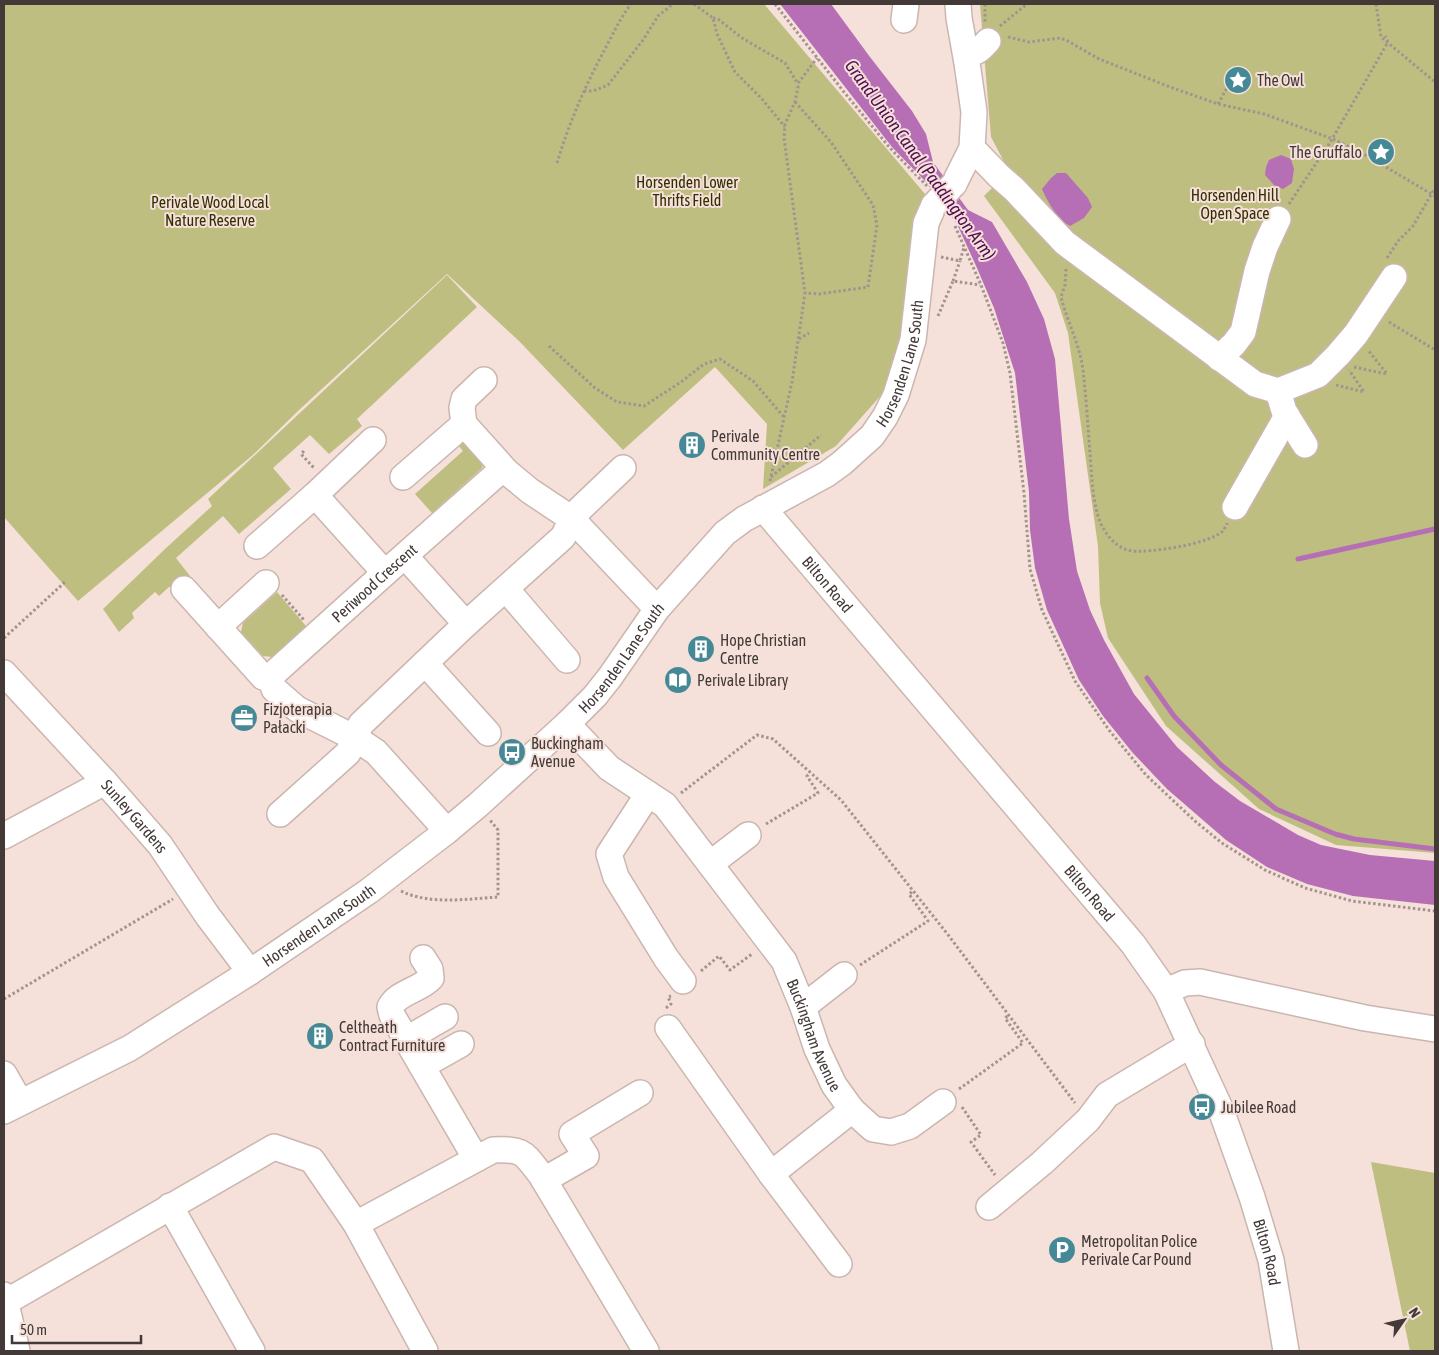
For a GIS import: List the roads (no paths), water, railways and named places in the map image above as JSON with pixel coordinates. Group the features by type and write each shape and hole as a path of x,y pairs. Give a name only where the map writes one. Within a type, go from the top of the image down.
{"street":[{"path":"958,4 974,112 972,148 1070,248 1255,384 1278,391 1318,375 1356,334 1371,312 1389,269"},
{"path":"966,54 976,53 988,41"},
{"name":"Horsenden Lane South","path":"12,1107 130,1048 250,972 385,878 447,831 567,724 595,696 658,609 725,533 744,518 812,483 842,463 872,436 886,417 896,395 913,340 926,223 932,197 954,184 972,148"},
{"path":"1219,358 1234,344 1243,332 1257,271 1265,247 1278,220"},
{"path":"484,380 464,399 462,408 464,424 507,472 530,491 572,519 658,609"},
{"path":"1278,391 1284,411 1305,445"},
{"path":"1235,507 1287,416"},
{"path":"403,477 464,424"},
{"path":"257,546 316,495 373,440"},
{"path":"280,814 348,753 360,724 466,624 563,537 572,519 623,468"},
{"name":"Periwood Crescent","path":"271,679 272,675 317,634 498,473 507,472"},
{"path":"316,495 385,573"},
{"name":"Bilton Road","path":"762,508 1133,944 1166,991 1221,1110 1252,1196 1271,1260 1286,1351"},
{"path":"405,556 466,624"},
{"path":"218,627 274,588"},
{"path":"184,589 264,677 271,679 274,689 298,709 355,738 376,752 447,831"},
{"path":"506,589 567,660"},
{"path":"425,663 488,733"},
{"name":"Sunley Gardens","path":"4,673 160,844 250,972"},
{"name":"Buckingham Avenue","path":"567,724 610,768 656,800 710,864 784,961 803,1007 816,1049 834,1085 852,1110 872,1129 891,1132 910,1126 948,1098"},
{"path":"4,836 105,782"},
{"path":"656,800 609,854 616,878 666,958 685,982"},
{"path":"710,864 748,835"},
{"path":"423,958 430,969 431,978 393,1001 390,1007 392,1015 476,1159"},
{"path":"803,1007 844,975"},
{"path":"1166,991 1185,983 1200,982 1364,1018 1435,1029"},
{"path":"407,1039 445,1017"},
{"path":"668,1028 770,1174 839,1264"},
{"path":"422,1066 461,1044"},
{"path":"989,1208 1042,1163 1088,1120 1108,1095 1192,1044"},
{"path":"4,1074 12,1107"},
{"path":"544,1180 586,1156 572,1134 640,1093"},
{"path":"770,1174 852,1110"},
{"path":"17,1351 5,1299 274,1147 312,1160 356,1224 425,1351"},
{"path":"356,1224 493,1150 509,1150 524,1153 544,1180 646,1351"},
{"path":"170,1206 252,1351"}],"water":[{"name":"Grand Union Canal (Paddington Arm)","path":"780,4 831,4 912,111 926,134 933,162 968,210 992,222 1027,282 1044,319 1055,359 1069,519 1077,571 1090,610 1104,640 1134,694 1177,747 1215,782 1240,801 1298,835 1321,845 1370,855 1435,861 1435,905 1353,896 1307,884 1267,867 1226,840 1167,789 1132,752 1103,716 1079,680 1047,610 1035,568 1030,530 1029,492 1015,373 994,308 977,268 957,224 926,182 892,147"},
{"path":"1281,155 1291,159 1294,169 1292,183 1283,189 1274,185 1265,175 1269,160"},
{"path":"1057,173 1066,173 1088,198 1092,207 1084,218 1070,226 1060,220 1042,189"}],"waterway":[{"path":"1298,559 1435,529"},
{"path":"1147,678 1174,716 1221,765 1276,809 1335,834 1354,839 1435,849"}],"place":[{"name":"The Owl","path":"1238,80"},
{"name":"The Gruffalo","path":"1381,152"},
{"name":"Perivale Community Centre","path":"692,445"},
{"name":"Hope Christian Centre","path":"701,649"},
{"name":"Perivale Library","path":"678,680"},
{"name":"Fizjoterapia Pałacki","path":"244,718"},
{"name":"Buckingham Avenue","path":"512,752"},
{"name":"Celtheath Contract Furniture","path":"320,1036"},
{"name":"Jubilee Road","path":"1202,1107"},
{"name":"Metropolitan Police Perivale Car Pound","path":"1062,1250"}],"park label":[{"name":"Horsenden Lower Thrifts Field","path":"687,191"},
{"name":"Horsenden Hill Open Space","path":"1235,204"},
{"name":"Perivale Wood Local Nature Reserve","path":"210,211"}]}
